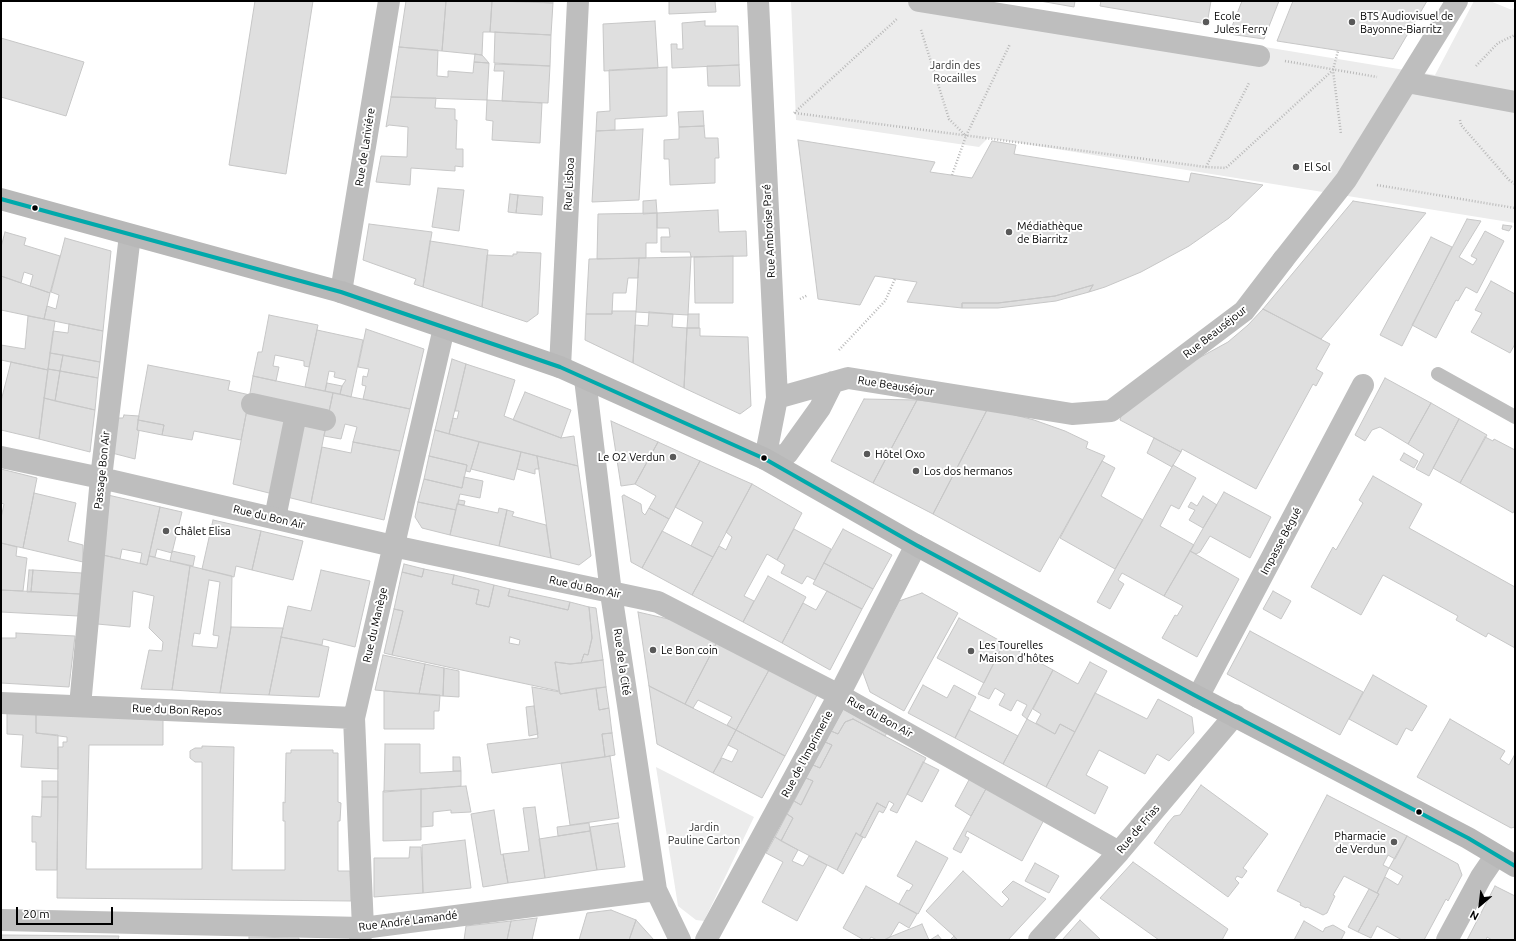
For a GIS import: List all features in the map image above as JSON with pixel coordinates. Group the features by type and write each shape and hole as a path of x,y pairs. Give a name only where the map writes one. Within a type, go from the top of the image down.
{"main road":[{"path":"1,199 341,292 560,367 765,459 916,545 1468,838 1515,866"}],"street":[{"name":"Rue de Lariviére","path":"341,292 389,1"},
{"name":"Rue Lisboa","path":"560,367 578,1"},
{"name":"Rue Ambroise Paré","path":"758,1 777,398 765,459"},
{"path":"919,1 1259,56"},
{"name":"Rue Beauséjour","path":"777,398 848,378 1072,414 1111,411 1244,311 1346,180 1457,1"},
{"path":"1407,82 1515,102"},
{"name":"Passage Bon Air","path":"80,706 101,478 130,235"},
{"name":"Rue du Manège","path":"362,934 354,718 444,328"},
{"name":"Rue de la Cité","path":"585,379 611,593 656,890 680,940"},
{"path":"765,459 787,454 820,408 833,382"},
{"name":"Impasse Bégué","path":"1198,696 1363,385"},
{"path":"252,404 325,420"},
{"path":"275,518 296,414"},
{"name":"Rue du Bon Air","path":"1,457 101,478 393,546 658,602 839,695 1119,852"},
{"name":"Rue de l'Imprimerie","path":"706,940 839,695 916,545"},
{"name":"Rue du Bon Repos","path":"1,703 354,718"},
{"name":"Rue de Frias","path":"1039,940 1119,852 1235,715"},
{"path":"1447,940 1481,877 1496,855"},
{"name":"Rue André Lamandé","path":"1,920 134,932 362,934 656,890"}],"lane":[{"path":"1438,374 1515,417"}],"path":[{"path":"765,141 899,17"},
{"path":"920,26 949,119 966,136"},
{"path":"952,175 966,136 1011,42"},
{"path":"1338,51 1334,70 1346,180 1515,208"},
{"path":"1259,56 1407,82"},
{"path":"795,113 1206,167 1226,168 1334,70"},
{"path":"1206,167 1251,80"},
{"path":"844,346 884,301 894,279"}],"green space":[{"name":"Jardin des Rocailles","path":"791,1 985,1 1435,75 1474,1 1490,1 1512,10 1515,7 1515,223 988,138 979,147 796,120"},
{"name":"Jardin Pauline Carton","path":"656,767 754,817 704,921 696,920 678,906"}],"building":[{"path":"255,1 313,1 286,174 229,165"},
{"path":"406,1 446,1 442,51 399,47"},
{"path":"446,1 492,1 490,32 483,32 482,55 442,51"},
{"path":"492,1 553,3 551,35 490,32"},
{"path":"520,1 553,1 553,3"},
{"path":"669,1 715,1 716,12 669,14"},
{"path":"1040,1 1075,1 1074,7"},
{"path":"1101,1 1211,1 1207,24 1100,6"},
{"path":"1242,1 1279,1 1264,39 1229,34"},
{"name":"BTS Audiovisuel de Bayonne-Biarritz","path":"1293,1 1427,1 1393,59 1277,41"},
{"path":"655,21 658,68 604,71 603,24"},
{"path":"705,21 705,26 738,26 739,65 672,68 671,44 677,44 677,49 683,49 682,23"},
{"path":"495,32 551,35 550,66 494,63"},
{"path":"1,38 84,62 66,116 1,97"},
{"path":"399,47 438,50 437,76 448,77 448,71 473,73 474,62 489,63 487,100 391,97"},
{"path":"475,54 482,55 489,63 474,62"},
{"path":"495,64 550,66 548,103 502,101 504,71 494,71"},
{"path":"739,65 740,86 708,86 707,66"},
{"path":"667,67 667,116 615,119 615,130 596,131 597,112 610,111 609,70"},
{"path":"391,97 436,98 435,108 455,109 455,120 457,120 456,149 463,149 463,167 455,166 455,171 411,168 410,185 376,182 381,156 407,157 408,127 389,125 386,127"},
{"path":"487,100 542,103 540,143 492,140 493,121 486,120"},
{"path":"703,111 704,126 679,127 678,112"},
{"path":"704,126 705,138 718,138 719,158 715,158 715,183 670,185 669,159 664,159 664,140 679,139 679,127"},
{"path":"643,129 639,200 592,202 596,131"},
{"name":"Médiathèque de Biarritz","path":"798,140 935,162 930,172 972,178 992,141 1016,145 1014,154 1189,182 1191,173 1263,185 1229,218 1189,246 1141,272 1089,292 1093,285 1055,296 998,303 962,303 962,308 907,302 917,282 875,276 860,305 818,299"},
{"path":"438,188 464,190 459,231 432,227"},
{"path":"510,194 518,195 516,213 508,212"},
{"path":"518,195 543,197 542,215 516,213"},
{"path":"656,200 657,213 643,214 643,201"},
{"path":"1353,201 1426,213 1321,339 1263,309"},
{"path":"718,210 719,232 746,231 747,256 691,257 690,252 661,252 661,237 670,237 669,228 657,228 657,213"},
{"path":"657,213 657,243 646,243 646,258 597,259 598,214"},
{"path":"1467,219 1481,221 1459,257 1473,265 1477,259 1471,256 1485,231 1504,241 1477,293 1466,287 1458,301 1456,300 1436,338 1412,325"},
{"path":"369,224 432,232 423,287 414,284 416,279 363,260"},
{"path":"1503,225 1512,226 1509,231 1502,229"},
{"path":"5,232 26,238 24,245 60,256 50,293 30,286 33,275 24,272 21,283 1,276 1,247"},
{"path":"1431,237 1452,247 1402,346 1380,335"},
{"path":"65,238 111,251 103,331 44,319 47,306 56,309 59,295 51,292"},
{"path":"430,241 488,250 482,307 423,287"},
{"path":"517,252 541,253 538,314 527,322 482,307 487,255 513,256 513,254 517,254"},
{"path":"733,256 733,303 695,303 694,257"},
{"path":"691,257 688,315 636,312 639,258"},
{"path":"639,258 638,278 628,278 626,293 613,293 612,314 586,314 589,259"},
{"path":"1,276 50,293 44,319 1,310"},
{"path":"1491,281 1515,294 1515,344 1510,353 1471,332 1482,313 1475,310"},
{"path":"1093,285 1089,292 1056,301 998,308 962,308 962,303 998,303 1055,296"},
{"path":"1263,309 1330,344 1316,369 1323,373 1316,386 1313,384 1256,489 1182,449 1181,452 1120,420 1122,412 1188,364 1228,342 1248,325"},
{"path":"612,311 636,311 633,363 585,340 586,314 612,314"},
{"path":"649,312 673,314 672,327 687,328 684,388 633,363 635,325 648,326"},
{"path":"688,314 699,314 699,328 687,328"},
{"path":"269,315 318,325 309,367 304,366 304,361 275,355 273,366 279,367 276,381 253,376 258,352 262,352"},
{"path":"28,316 55,321 48,370 1,360 1,345 25,349"},
{"path":"69,324 103,331 100,362 50,353 53,331 68,333"},
{"path":"687,328 700,328 700,336 748,337 751,406 740,414 684,388"},
{"path":"366,329 424,349 410,409 363,399 366,386 362,385 363,376 367,377 369,369 358,367"},
{"path":"317,330 363,340 351,397 340,394 342,386 346,380 334,377 335,372 329,371 325,391 305,387"},
{"path":"50,353 63,355 60,371 48,369"},
{"path":"63,355 100,362 98,378 60,371"},
{"path":"452,359 466,364 449,434 435,430"},
{"path":"11,362 48,370 39,439 1,430 1,401"},
{"path":"466,364 515,380 504,416 561,438 574,436 578,466 449,434 453,418 457,419 459,411 455,411"},
{"path":"148,365 230,381 228,390 250,395 241,440 194,431 192,440 162,435 164,425 138,420"},
{"path":"48,369 60,371 55,401 44,398"},
{"path":"60,371 98,378 95,410 55,401"},
{"path":"253,376 333,393 328,416 249,399"},
{"path":"1385,378 1431,403 1408,444 1380,427 1372,430 1365,441 1355,435"},
{"path":"327,383 342,386 340,394 325,391"},
{"path":"525,392 571,410 561,438 513,420"},
{"path":"333,393 410,409 400,451 353,442 357,427 345,424 341,439 324,436"},
{"path":"44,398 95,410 90,452 39,439"},
{"path":"864,399 917,400 873,483 831,461"},
{"path":"917,400 988,408 933,514 873,483"},
{"path":"1431,403 1459,419 1429,476 1416,469 1424,454 1408,444"},
{"path":"988,408 1034,420 1065,431 1088,442 1086,448 1105,456 1040,572 933,514"},
{"path":"247,409 289,418 273,494 233,484"},
{"path":"124,415 139,416 137,430 139,431 135,459 112,453 115,418 123,418"},
{"path":"1459,419 1487,435 1460,483 1433,468"},
{"path":"138,420 164,425 162,435 137,430"},
{"path":"299,420 326,425 311,503 283,496"},
{"path":"611,421 658,442 635,484 621,486"},
{"path":"435,430 479,442 470,472 466,471 467,465 429,456"},
{"path":"1485,437 1493,441 1494,439 1515,450 1515,509 1513,513 1460,483"},
{"path":"1154,438 1181,452 1172,467 1147,453"},
{"path":"353,442 400,451 384,520 311,503 322,447 351,453"},
{"path":"479,442 521,452 514,480 471,469"},
{"path":"658,442 700,461 669,519 649,508 656,496 635,484"},
{"path":"521,452 537,456 539,469 535,469 535,474 517,469"},
{"path":"1404,453 1418,461 1414,468 1400,460"},
{"path":"429,456 467,465 462,488 424,479"},
{"path":"537,456 578,466 591,556 579,565 551,558"},
{"path":"700,461 752,484 713,557 691,546 703,522 675,507"},
{"path":"1102,461 1115,468 1101,496 1143,520 1115,569 1060,538"},
{"path":"1173,465 1196,478 1179,509 1171,505 1160,526 1194,545 1164,596 1122,573 1118,580 1124,584 1110,609 1097,602"},
{"path":"1,469 37,478 23,548 1,543 1,518 4,504 1,503"},
{"path":"1373,476 1422,504 1409,528 1515,587 1515,648 1488,633 1486,637 1456,620 1458,616 1383,575 1361,615 1311,587 1333,547 1336,550 1363,503 1359,500"},
{"path":"464,477 483,481 480,498 460,494 456,510 418,502 424,479 462,488"},
{"path":"752,484 802,513 777,560 767,554 744,596 754,601 743,622 692,595 719,546 726,550 732,537 726,532"},
{"path":"1224,492 1271,517 1250,558 1210,536 1200,552 1196,554 1190,551"},
{"path":"34,493 76,503 68,541 83,545 83,562 23,548"},
{"path":"108,495 160,507 147,565 140,563 142,553 122,549 120,559 103,555"},
{"path":"624,495 641,504 642,512 645,515 649,508 669,519 642,568 631,562 622,496"},
{"path":"1203,496 1217,505 1203,528 1189,520 1195,510 1188,507 1191,502 1197,506"},
{"path":"459,500 465,501 464,505 458,504"},
{"path":"418,502 456,510 450,535 422,528 415,517"},
{"path":"457,504 498,513 499,508 507,510 499,546 450,535"},
{"name":"Châlet Elisa","path":"160,507 182,512 172,553 157,549 155,557 149,556"},
{"path":"507,510 514,512 512,516 546,525 551,558 499,546"},
{"path":"213,520 261,531 252,570 236,566 234,577 202,569"},
{"path":"794,529 831,549 815,580 807,576 802,584 781,573 785,565 777,560"},
{"path":"843,529 892,555 873,589 824,563"},
{"path":"261,531 303,541 293,580 252,570"},
{"path":"662,531 713,557 692,595 642,568"},
{"path":"1,543 17,547 16,556 27,558 23,591 1,590"},
{"path":"172,551 195,556 193,566 170,561"},
{"path":"1190,551 1239,579 1197,657 1162,638 1175,615 1177,616 1183,606 1164,596"},
{"path":"103,555 147,565 149,556 190,566 172,690 141,689 149,650 162,651 163,642 149,628 154,596 133,591 130,627 97,624"},
{"path":"824,563 873,589 862,609 813,584"},
{"path":"404,564 424,569 422,577 402,572"},
{"path":"190,566 232,576 231,627 220,693 172,690","holes":["209,580 220,582 213,635 219,636 217,648 192,646 194,633 200,634"]},
{"path":"424,569 454,575 452,584 479,590 476,604 489,607 494,585 510,589 508,596 568,610 570,602 589,607 592,638 588,655 584,654 581,663 570,664 555,662 559,691 392,655 403,611 394,609 402,572 422,577","holes":["510,637 520,640 519,645 509,643"]},
{"path":"29,570 33,570 31,592 27,592"},
{"path":"33,570 82,573 81,594 31,592"},
{"path":"321,570 370,581 355,647 323,639 322,645 281,637 288,606 311,611"},
{"path":"454,575 494,585 489,607 476,604 479,590 452,584"},
{"path":"768,576 806,597 782,643 743,622"},
{"path":"510,589 570,602 568,610 508,596"},
{"path":"1,590 81,594 78,616 1,612"},
{"path":"827,591 862,609 830,670 782,643 803,603 816,610"},
{"path":"1273,591 1291,601 1281,619 1263,609"},
{"path":"922,593 958,613 904,711 870,692 862,670 899,601"},
{"path":"589,607 596,608 603,660 581,663 584,654 588,655 592,638"},
{"path":"394,609 403,611 392,655 384,653"},
{"path":"638,612 677,621 717,642 685,704 649,686"},
{"name":"Les Tourelles Maison d'hôtes","path":"959,618 1004,643 984,683 937,658"},
{"path":"231,627 283,628 269,695 220,693"},
{"path":"1250,631 1363,692 1340,735 1227,674"},
{"path":"16,633 75,636 69,687 1,683 1,638 16,638"},
{"path":"281,637 329,647 319,697 269,695"},
{"path":"717,642 769,670 736,730 727,725 732,717 698,700 693,708 685,704"},
{"path":"1004,643 1053,670 1027,719 1022,715 1027,705 1017,700 1011,711 999,705 1005,694 995,688 989,699 978,694"},
{"path":"383,655 425,664 419,694 375,690"},
{"path":"603,660 606,687 560,694 555,662 570,664"},
{"path":"1090,662 1107,671 1075,732 1060,724 1055,734 1036,723 1041,714 1033,709 1053,670 1078,684"},
{"path":"425,664 444,668 443,696 419,694"},
{"path":"444,668 459,671 459,697 443,696"},
{"path":"769,670 817,695 785,756 736,730"},
{"path":"1373,675 1427,706 1412,731 1406,728 1397,745 1349,719"},
{"path":"923,685 947,698 954,685 976,697 955,738 908,713"},
{"path":"649,686 736,730 713,773 657,744"},
{"path":"532,687 560,692 560,694 596,688 599,710 609,708 612,733 602,734 605,757 492,773 487,744 538,738"},
{"path":"606,687 609,708 599,710 596,688"},
{"path":"384,691 440,695 439,711 434,711 434,729 384,729"},
{"path":"1095,693 1147,719 1158,699 1192,717 1194,733 1169,761 1157,754 1145,774 1099,750 1086,775 1108,787 1095,814 1046,787"},
{"path":"534,706 538,734 529,736 526,707"},
{"path":"843,709 887,733 885,736 853,719 845,722 838,734 831,731"},
{"path":"969,710 1018,736 1003,764 955,738"},
{"path":"7,713 36,714 36,733 58,735 58,769 21,767 23,735 7,734"},
{"path":"36,714 163,720 163,745 89,745 86,869 202,869 202,762 195,762 190,758 190,751 195,748 202,748 202,746 234,747 232,870 285,870 285,821 283,821 283,802 285,803 286,753 291,753 291,750 333,750 333,753 338,753 338,802 341,803 340,821 338,821 338,871 350,871 351,901 57,898 58,747 63,747 63,742 67,742 67,737 36,733"},
{"path":"853,719 926,758 897,813 890,810 894,804 889,801 886,808 877,803 860,836 856,833 837,870 781,841 793,818 787,814 794,801 801,805 813,781 806,778 813,765 820,768 832,745 825,742 831,731 838,734 845,722"},
{"path":"1027,719 1055,734 1060,724 1075,732 1046,787 1003,764"},
{"path":"1450,719 1505,751 1500,759 1509,765 1515,754 1515,827 1511,828 1417,777"},
{"path":"736,730 785,756 762,798 713,773 722,758 732,762 738,750 728,745"},
{"path":"612,733 615,755 605,757 602,734"},
{"path":"825,742 832,745 820,768 813,765"},
{"path":"385,744 420,744 420,773 461,771 461,786 384,792"},
{"path":"610,756 619,818 570,825 561,763"},
{"path":"453,757 460,757 461,771 453,771"},
{"path":"923,762 939,770 922,802 907,794"},
{"path":"806,778 813,781 801,805 794,801"},
{"path":"970,778 987,787 971,816 955,806"},
{"path":"42,781 58,781 58,797 42,797"},
{"path":"1201,785 1268,834 1243,868 1247,871 1242,878 1237,876 1235,879 1239,883 1228,897 1154,843 1174,816 1180,815"},
{"path":"466,786 471,812 451,813 451,810 433,812 433,826 421,827 421,789"},
{"path":"987,787 1045,818 1022,861 967,831 965,836 969,838 961,853 953,849"},
{"path":"421,789 421,840 383,841 383,791"},
{"path":"1327,795 1407,836 1395,859 1388,855 1383,865 1389,868 1377,893 1344,876 1333,895 1335,896 1327,913 1323,915 1300,905 1301,903 1277,891"},
{"path":"42,797 58,797 57,870 36,870 36,842 32,842 32,816 41,817"},
{"path":"877,803 886,808 883,813 879,811 865,838 860,836"},
{"path":"535,807 545,878 508,883 503,854 529,851 523,808"},
{"path":"494,810 501,855 503,854 508,883 483,887 471,814"},
{"path":"787,814 793,818 781,841 775,837"},
{"path":"589,823 590,831 558,836 557,827"},
{"path":"618,823 625,867 597,870 590,827"},
{"path":"590,831 597,870 545,878 539,839"},
{"path":"856,833 863,837 843,874 837,870"},
{"path":"1407,836 1458,864 1462,875 1448,901 1446,899 1424,940 1402,940 1377,926 1371,938 1358,932 1379,894 1377,893 1385,877 1398,885 1403,876 1389,868"},
{"path":"775,837 798,850 792,861 803,866 809,856 827,865 797,921 762,902 783,862 766,853"},
{"path":"465,840 471,888 423,893 422,845"},
{"path":"916,841 948,858 918,914 899,904 907,890 909,891 913,885 897,876"},
{"path":"410,847 421,847 423,893 374,897 374,858 409,858"},
{"path":"1133,862 1228,929 1222,940 1159,940 1100,898"},
{"path":"1035,863 1059,876 1049,893 1025,881"},
{"path":"963,871 1002,907 1009,899 1002,892 1013,881 1046,899 1008,940 956,940 954,936 926,911"},
{"path":"866,886 917,914 909,928 899,922 890,937 884,940 877,940 871,937 869,940 864,940 843,928"},
{"path":"1495,886 1515,896 1515,940 1492,940 1487,937 1486,940 1467,940"},
{"path":"1369,889 1379,894 1358,932 1348,927"},
{"path":"611,910 636,920 629,940 579,940 587,913"},
{"path":"537,918 532,940 507,940 511,921"},
{"path":"636,920 654,940 629,940"},
{"path":"1080,920 1101,940 1062,940"},
{"path":"511,921 507,940 464,940 466,926"},
{"path":"1304,921 1323,932 1325,928 1333,925 1345,932 1341,940 1294,940"},
{"path":"922,924 929,940 884,940 890,937"},
{"path":"1,935 119,936 118,940 1,940"},
{"path":"938,935 942,940 930,940"},
{"path":"954,936 957,939 950,940"},
{"path":"249,937 299,938 299,940 249,940"}],"transit line":[{"path":"1,199 341,292 560,367 765,459 916,545 1198,697 1468,838 1515,866"}],"place":[{"name":"Ecole Jules Ferry","path":"1206,22"},
{"name":"BTS Audiovisuel de Bayonne-Biarritz","path":"1352,22"},
{"name":"El Sol","path":"1296,167"},
{"name":"Médiathèque de Biarritz","path":"1009,232"},
{"name":"Hôtel Oxo","path":"867,454"},
{"name":"Le O2 Verdun","path":"673,457"},
{"name":"Los dos hermanos","path":"916,471"},
{"name":"Châlet Elisa","path":"166,531"},
{"name":"Le Bon coin","path":"653,650"},
{"name":"Les Tourelles Maison d'hôtes","path":"971,651"},
{"name":"Pharmacie de Verdun","path":"1394,842"}]}
